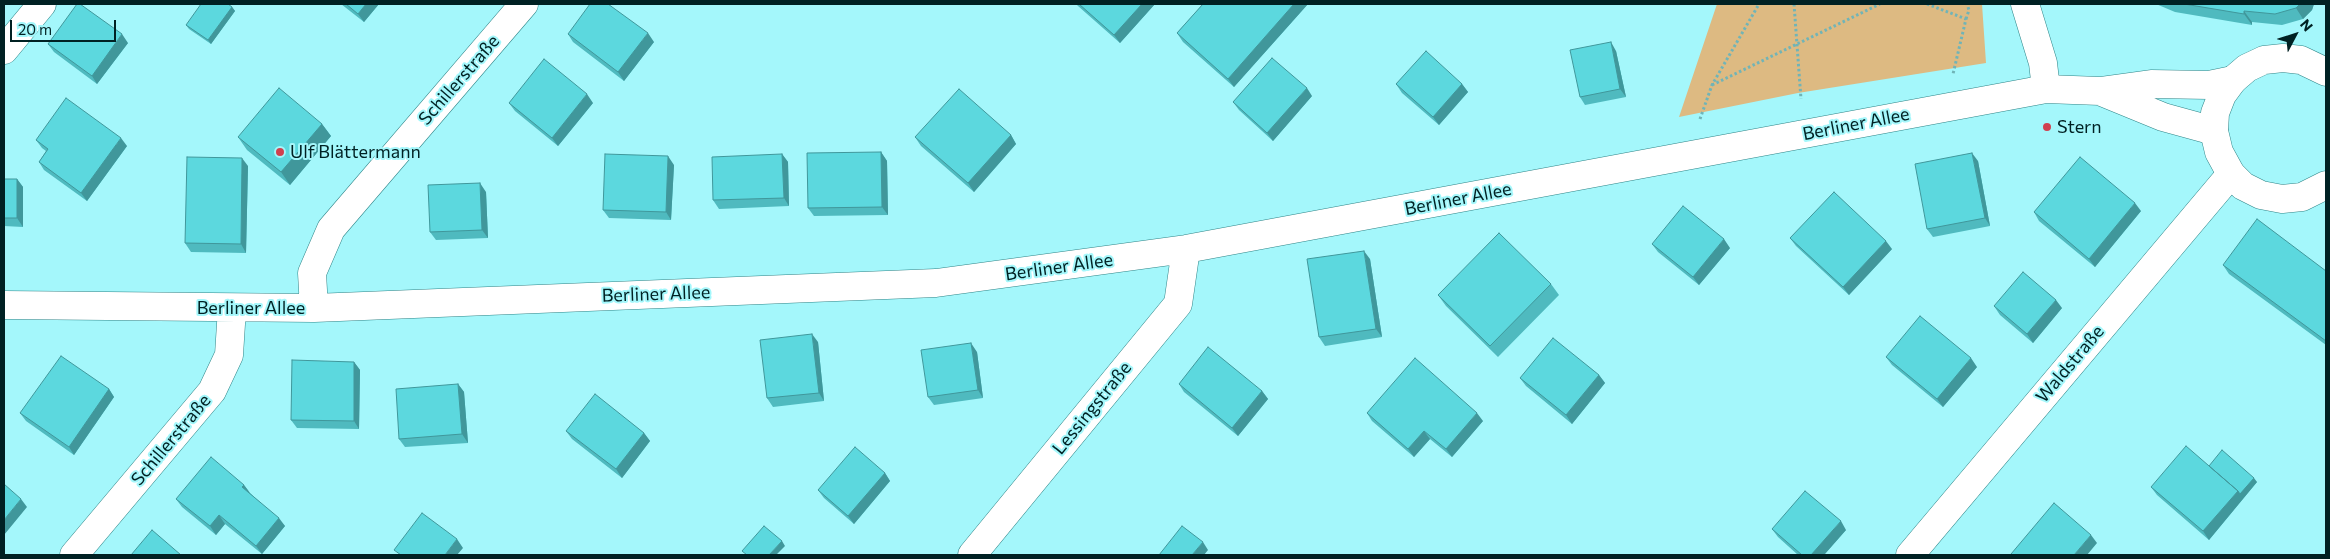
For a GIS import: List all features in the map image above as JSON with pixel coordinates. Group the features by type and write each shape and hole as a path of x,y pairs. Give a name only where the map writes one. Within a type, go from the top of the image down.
{"street":[{"path":"4,50 42,4"},
{"name":"Schillerstraße","path":"314,308 312,273 332,229 524,4"},
{"path":"2025,4 2042,62 2046,89"},
{"path":"2301,60 2326,48"},
{"path":"2326,72 2301,60 2283,58 2264,60 2247,68 2233,80 2222,95 2215,113 2214,132 2218,152 2231,174 2243,186 2261,195 2314,202 2326,185"},
{"name":"Berliner Allee","path":"4,305 314,308 936,283 1186,249 2046,89 2100,91 2151,84 2208,85 2233,80"},
{"name":"Berliner Allee","path":"2100,91 2163,117 2214,132"},
{"name":"Waldstraße","path":"1910,555 2207,200 2231,174"},
{"name":"Lessingstraße","path":"972,555 1178,304 1186,249"},
{"name":"Schillerstraße","path":"74,555 212,391 229,355 232,308"}],"path":[{"path":"1700,119 1712,85 1759,4"},
{"path":"1794,4 1801,99"},
{"path":"1712,85 1880,4"},
{"path":"1927,4 1966,19"},
{"path":"1953,74 1957,47 1969,10 1967,4"}],"shaded area":[{"path":"1717,4 1982,4 1986,63 1798,93 1679,117"}],"building":[{"path":"77,4 80,4 122,34 92,76 48,44"},
{"path":"201,4 228,4 232,7 208,40 186,25"},
{"path":"346,4 366,4 358,14"},
{"path":"590,4 608,4 648,33 618,72 568,34"},
{"path":"1079,4 1142,4 1114,35"},
{"path":"1203,4 1294,4 1228,79 1177,33"},
{"path":"2184,4 2300,4 2296,8 2275,14 2244,11 2244,14"},
{"path":"1611,42 1620,89 1580,97 1570,50"},
{"path":"1426,51 1462,84 1433,117 1396,84"},
{"path":"1272,58 1307,88 1267,133 1233,102"},
{"path":"544,59 587,94 552,138 509,103"},
{"path":"279,88 322,124 281,172 238,137"},
{"path":"959,89 1011,135 968,183 915,137"},
{"path":"66,98 121,138 81,193 39,162 48,149 36,140"},
{"path":"881,152 882,207 808,208 807,153"},
{"path":"1972,153 1985,218 1927,229 1915,164"},
{"path":"605,154 668,156 666,212 603,210"},
{"path":"782,154 784,198 713,200 712,157"},
{"path":"187,157 242,158 241,244 185,243"},
{"path":"2080,157 2135,203 2089,259 2034,212"},
{"path":"4,179 17,179 17,218 4,218"},
{"path":"480,183 482,230 430,232 428,185"},
{"path":"1834,192 1886,241 1843,287 1790,238"},
{"path":"1683,206 1724,239 1693,277 1652,244"},
{"path":"2257,219 2326,271 2326,341 2223,265"},
{"path":"1499,233 1551,284 1490,346 1438,295"},
{"path":"1364,251 1376,329 1319,337 1307,259"},
{"path":"2023,272 2056,300 2027,334 1994,306"},
{"path":"1920,316 1971,358 1937,399 1886,357"},
{"path":"812,334 819,393 767,398 760,340"},
{"path":"1553,338 1599,375 1566,415 1520,378"},
{"path":"971,343 978,390 928,397 921,350"},
{"path":"1208,347 1262,391 1232,428 1179,384"},
{"path":"61,356 109,389 69,447 20,413"},
{"path":"1415,358 1477,413 1446,449 1424,431 1408,449 1367,413"},
{"path":"292,360 354,362 354,421 291,420"},
{"path":"458,384 462,434 399,439 396,389"},
{"path":"595,394 644,433 616,469 566,431"},
{"path":"2186,446 2238,491 2203,531 2151,487"},
{"path":"855,447 885,473 848,516 818,490"},
{"path":"2222,450 2254,478 2240,494 2209,466"},
{"path":"211,457 244,485 242,487 279,518 256,546 219,515 210,526 176,499"},
{"path":"4,484 21,499 4,520"},
{"path":"1805,491 1841,521 1811,555 1802,555 1772,529"},
{"path":"2054,503 2091,535 2074,555 2012,555 2011,554"},
{"path":"422,513 457,539 445,555 401,555 394,550"},
{"path":"764,526 782,541 769,555 747,555 742,551"},
{"path":"1182,526 1203,542 1192,555 1159,555"},
{"path":"152,530 181,555 131,555"}],"place":[{"name":"Stern","path":"2047,127"},
{"name":"Ulf Blättermann","path":"280,152"}]}
